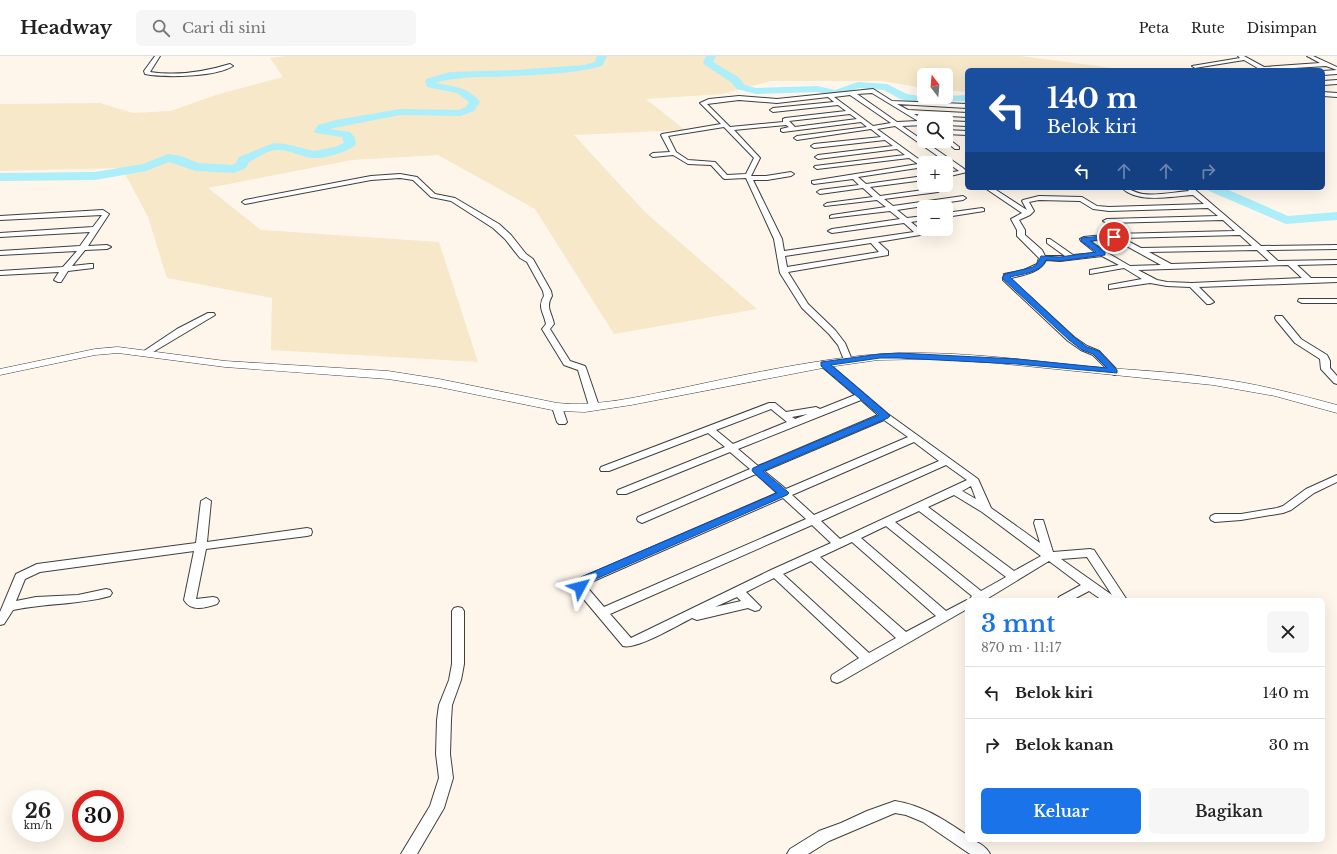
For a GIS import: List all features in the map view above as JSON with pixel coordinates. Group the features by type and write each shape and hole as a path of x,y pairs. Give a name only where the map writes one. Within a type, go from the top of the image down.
{"street":[{"path":"158,56 147,73 173,76 207,72 230,66"},
{"path":"1309,56 1337,71"},
{"path":"1195,66 1242,58 1264,68"},
{"path":"1278,68 1326,64"},
{"path":"1325,73 1337,71"},
{"path":"1325,83 1337,82"},
{"path":"848,360 842,345 832,332 805,306 784,270 778,239 748,177 757,158 704,103 734,98 778,101 873,91 917,118"},
{"path":"851,93 943,156"},
{"path":"1325,94 1337,94"},
{"path":"828,95 917,160"},
{"path":"892,102 965,106"},
{"path":"773,110 839,103"},
{"path":"787,123 785,121 788,119 851,112"},
{"path":"908,112 965,115"},
{"path":"783,130 862,120"},
{"path":"797,138 917,122"},
{"path":"791,174 767,178 725,177 713,163 689,163 679,158 674,153 664,135 727,127 787,123 793,128"},
{"path":"953,123 965,124"},
{"path":"953,132 965,133"},
{"path":"814,146 886,138"},
{"path":"953,145 957,148"},
{"path":"818,157 898,147"},
{"path":"653,155 674,153"},
{"path":"817,167 910,156"},
{"path":"953,163 965,174"},
{"path":"814,182 854,177 853,175 857,174 917,166"},
{"path":"953,175 965,174"},
{"path":"245,202 371,178 400,176 415,178 434,196 453,198 496,226 508,237 523,256 530,261 547,290 548,296 543,305 550,324 546,329 567,363 582,368 594,406"},
{"path":"781,254 920,233 893,208 854,177"},
{"path":"820,192 917,179"},
{"path":"991,190 1028,214"},
{"path":"1129,190 1139,195 1196,193"},
{"path":"1158,190 1166,195"},
{"path":"1192,190 1276,263"},
{"path":"827,205 924,192"},
{"path":"832,217 963,198"},
{"path":"1043,258 1039,252 1023,239 1015,219 1031,212 1025,201 1039,198 1082,199 1095,208 1102,209 1209,206"},
{"path":"953,214 982,210"},
{"path":"0,218 106,212 96,229 58,280"},
{"path":"1107,221 1225,218"},
{"path":"832,231 917,219"},
{"path":"0,235 96,229"},
{"path":"1102,254 1084,239 1117,235 1242,233"},
{"path":"1113,236 1169,266"},
{"path":"784,270 885,253 872,240"},
{"path":"1050,241 1071,257"},
{"path":"0,253 107,247"},
{"path":"1140,250 1337,247"},
{"path":"1043,258 1102,254 1109,256 1151,280 1167,284 1192,285 1337,280"},
{"path":"1043,258 1040,265 1026,272 1007,276 1007,280 1071,339 1084,348 1096,352 1114,372"},
{"path":"1093,272 1127,267 1337,262"},
{"path":"1290,263 1309,280"},
{"path":"0,273 90,266"},
{"path":"1112,287 1151,280"},
{"path":"1192,285 1210,302"},
{"path":"1302,301 1337,301"},
{"path":"145,353 180,331 211,315"},
{"path":"1279,318 1298,341 1324,357 1326,361 1325,369 1337,381"},
{"path":"0,372 107,350 118,350 225,364 388,375 439,383 557,407 569,408 627,403 774,372 848,360 880,356 921,356 1017,362 1180,377 1246,386 1336,408"},
{"path":"824,364 885,416 974,481 986,510"},
{"path":"622,492 862,396"},
{"path":"605,469 772,405 794,423"},
{"path":"784,416 837,406"},
{"path":"557,407 562,422"},
{"path":"642,518 885,416"},
{"path":"709,429 784,493 839,544"},
{"path":"914,438 585,580 580,583 580,587 627,643 633,642 774,573 974,481"},
{"path":"602,613 947,461"},
{"path":"1215,518 1241,517 1279,511 1287,508 1310,491 1337,478"},
{"path":"954,490 986,510 1107,598"},
{"path":"206,501 201,545 190,602 197,604 213,601"},
{"path":"920,506 1014,577"},
{"path":"887,521 978,598 1049,556 1090,553 1120,598"},
{"path":"1039,523 1049,556"},
{"path":"0,620 5,615 20,577 37,568 307,532"},
{"path":"853,537 945,617"},
{"path":"812,556 906,639"},
{"path":"774,573 868,659"},
{"path":"1067,598 1090,585"},
{"path":"680,620 752,605 738,591"},
{"path":"8,607 36,601 80,599 106,593"},
{"path":"837,678 965,605"},
{"path":"409,854 428,825 441,799 446,777 443,755 445,708 448,694 455,681 457,671 459,639 458,611"},
{"path":"795,854 824,836 846,828 872,815 895,807 907,809 928,817 982,854"}],"shaded area":[{"path":"286,56 1020,56 1113,68 965,68 965,92 953,91 953,68 917,68 917,87 881,81 771,81 722,94 646,99 685,130 574,135 646,213 757,309 614,334 535,209 438,155 352,160 208,188 261,230 439,242 478,362 271,350 272,298 167,278 148,217 122,168 0,171 0,104 100,103 133,113 170,111 219,94 283,77 270,58"}],"waterway":[{"path":"0,177 95,176 146,167 168,158 177,159 196,167 234,169 242,165 243,160 274,146 285,147 314,155 339,150 350,144 349,138 346,134 320,131 322,127 336,123 400,112 460,113 470,109 475,102 471,97 460,91 431,85 430,81 450,75 515,73 584,68 599,64 602,56"},
{"path":"711,56 708,63 734,79 741,87 756,91 817,89 836,93 858,85 887,87 895,93 914,98 965,98"},
{"path":"1218,190 1286,220 1337,216"}],"route":[{"path":"580,587 580,583 585,580 784,493 756,470 885,416 824,364 880,356 899,355 968,358 1114,372 1096,352 1087,350 1071,339 1006,278 1007,276 1026,272 1035,268 1040,265 1043,258 1060,259 1102,254 1084,239 1114,237"}]}
